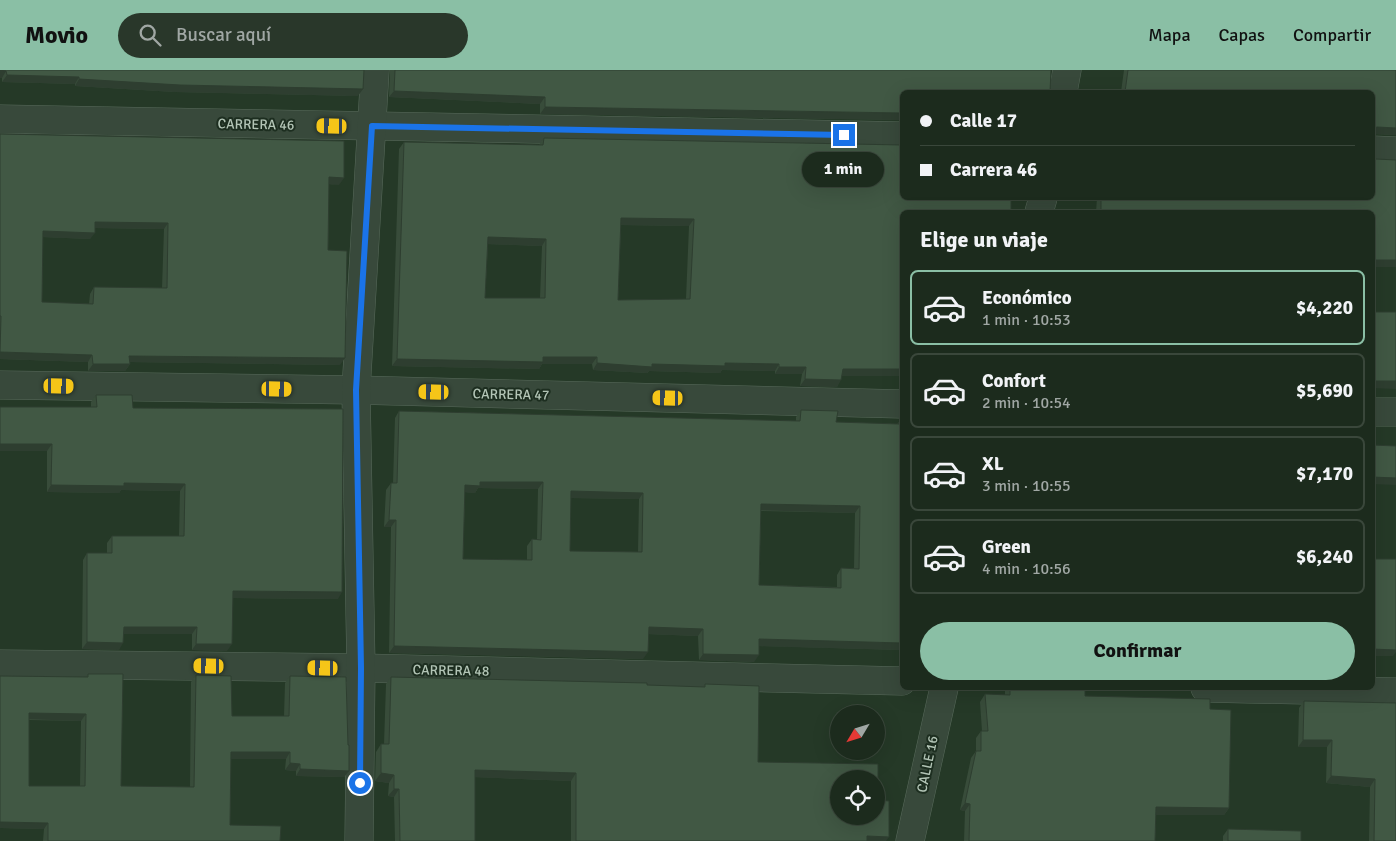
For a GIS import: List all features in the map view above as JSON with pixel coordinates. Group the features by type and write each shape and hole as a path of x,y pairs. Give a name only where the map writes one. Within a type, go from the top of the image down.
{"street":[{"path":"359,841 361,668 356,390 375,70"},
{"path":"1063,90 1067,70"},
{"name":"CARRERA 46","path":"0,120 900,136"},
{"path":"1375,150 1396,151"},
{"name":"CARRERA 47","path":"0,385 356,390 900,404"},
{"path":"1375,412 1396,412"},
{"name":"CARRERA 48","path":"0,664 361,668 900,681"},
{"name":"CALLE 16","path":"910,841 944,690"},
{"path":"1300,690 1396,692"}],"building":[{"path":"0,70 364,70 363,89 180,85 79,79 79,77 7,75 6,71"},
{"path":"395,70 1051,70 1050,90 900,90 900,113 545,107 545,97 394,91"},
{"path":"1128,70 1396,70 1396,128 1375,128 1375,90 1125,90"},
{"path":"0,134 344,141 344,178 329,177 328,250 347,251 345,358 129,356 130,364 93,364 92,355 0,352","holes":["95,222 168,223 167,288 94,287 93,304 42,302 43,231 95,233"]},
{"path":"544,138 900,145 900,200 1011,200 1011,210 900,210 900,369 843,369 841,380 805,379 806,367 779,367 779,364 725,363 725,366 652,364 652,367 597,363 597,357 543,357 543,362 397,359 404,142 543,145","holes":["621,218 694,219 690,299 618,300","488,237 546,239 545,298 485,298"]},
{"path":"1375,159 1396,160 1396,260 1375,260 1375,210 1101,210 1101,200 1375,200"},
{"path":"1375,312 1396,312 1396,381 1375,381"},
{"path":"96,395 132,395 133,408 343,409 342,592 233,591 232,644 196,644 197,627 124,627 123,643 87,642 87,553 112,553 112,536 184,536 185,484 124,483 124,486 51,485 52,444 0,444 0,407 97,407"},
{"path":"801,410 838,411 836,422 899,424 900,422 900,643 759,639 759,655 703,654 703,629 649,627 648,652 394,646 396,520 389,520 391,483 397,483 399,411 800,421","holes":["480,482 543,482 541,540 532,539 532,560 463,559 465,485 480,486","571,491 643,493 642,552 570,551","761,504 860,506 859,569 841,568 841,588 759,585"]},
{"path":"1375,445 1396,446 1396,478 1375,477"},
{"path":"1375,559 1396,559 1396,650 1375,649"},
{"path":"88,674 123,674 121,786 194,787 196,675 231,676 232,716 289,716 290,676 346,677 349,771 300,769 300,764 290,763 290,752 231,752 230,825 281,826 280,841 48,841 48,823 0,822 0,676 88,677","holes":["29,713 86,714 85,786 29,786"]},
{"path":"391,677 647,683 647,685 705,687 705,684 759,686 758,762 878,764 878,770 830,770 830,825 885,825 885,801 889,801 889,837 867,836 867,841 576,841 576,773 475,770 475,841 400,841 399,789 394,789 394,775 381,773 381,744 389,744"},
{"path":"1010,690 1085,690 1085,696 1210,699 1210,709 1231,710 1229,808 1156,807 1155,841 969,841 970,804 965,803 976,751 981,751 981,731 988,731 985,694 1010,695"},
{"path":"1304,701 1396,703 1396,841 1374,841 1375,779 1331,776 1332,740 1303,740"},
{"path":"1228,829 1301,831 1301,841 1228,841"}],"route":[{"path":"360,783 361,668 356,390 372,126 844,135"}]}
